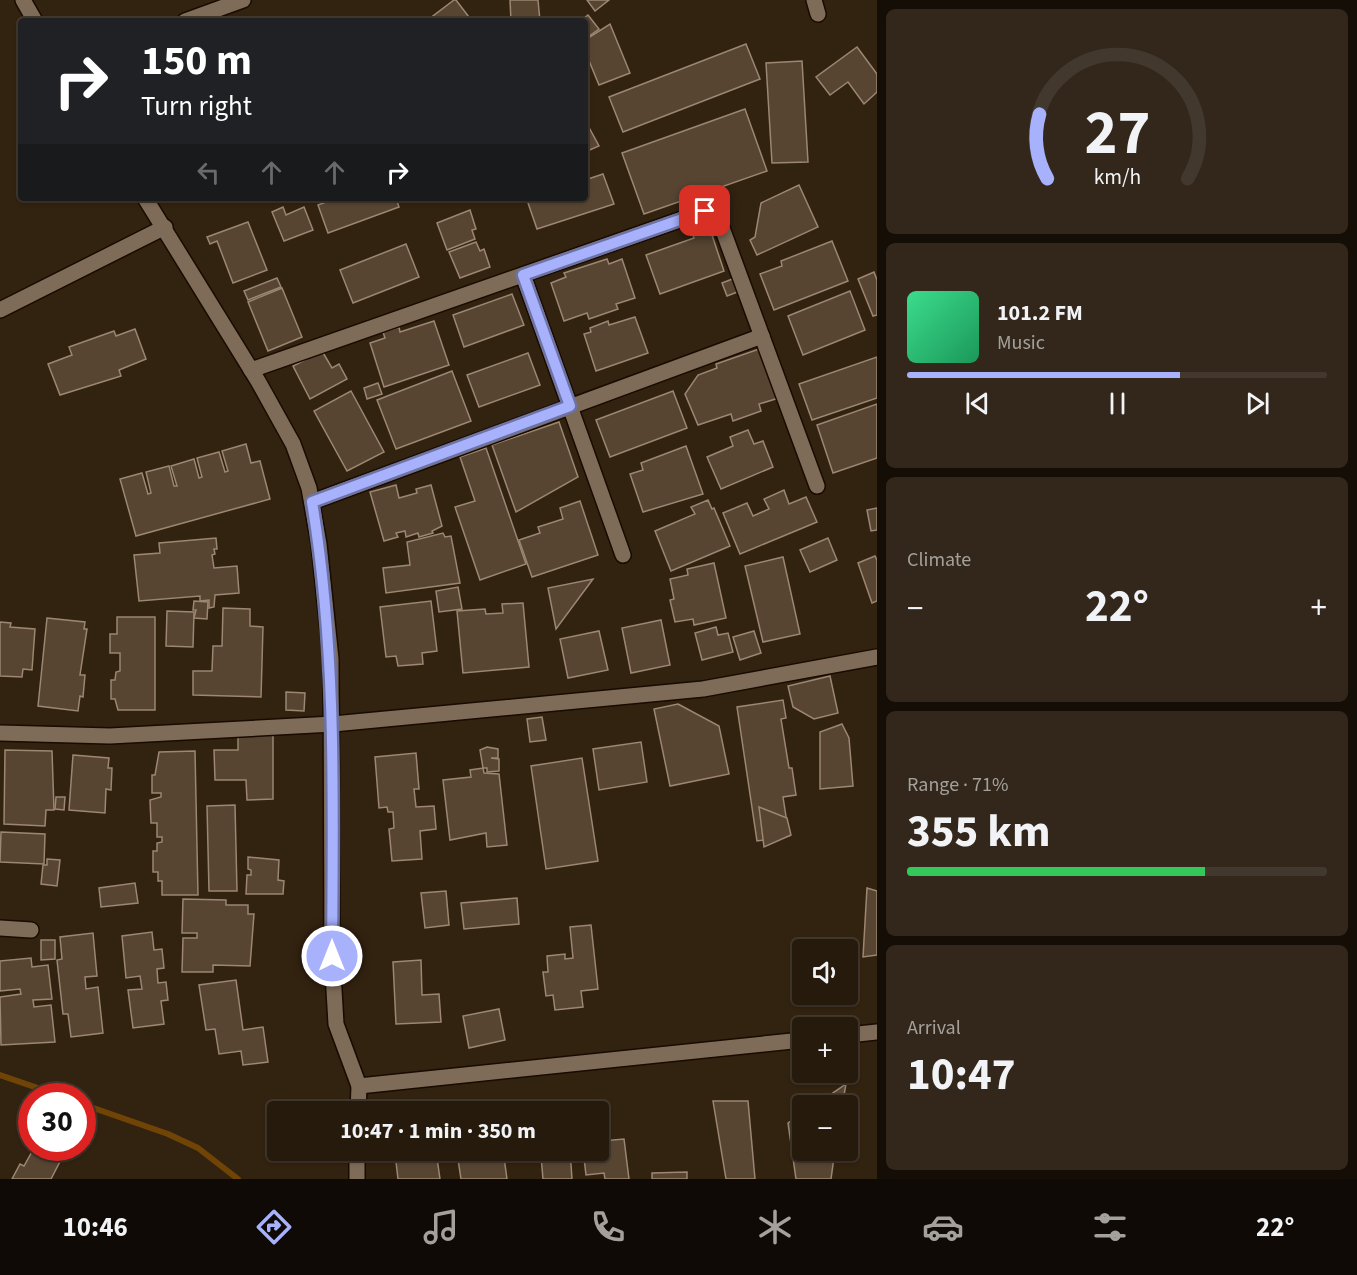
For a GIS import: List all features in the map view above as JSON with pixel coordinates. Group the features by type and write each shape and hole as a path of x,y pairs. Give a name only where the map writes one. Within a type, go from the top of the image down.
{"street":[{"path":"24,0 33,18"},
{"path":"193,18 243,0"},
{"path":"148,201 251,370 293,444 312,502 319,544 331,659 332,956 336,1024 359,1086 358,1101"},
{"path":"251,370 705,211 712,211 718,217 817,486"},
{"path":"0,310 165,227"},
{"path":"523,275 623,555"},
{"path":"312,502 762,336"},
{"path":"0,733 110,736 333,724 704,689 877,657"},
{"path":"0,928 31,930"},
{"path":"858,1034 877,1032"},
{"path":"359,1086 792,1041"},
{"path":"357,1161 357,1179"}],"building":[{"path":"456,0 470,18 435,18 433,16"},
{"path":"510,0 538,0 540,18 511,18"},
{"path":"587,0 609,0 595,11"},
{"path":"588,15 599,29 588,37 588,18 584,18"},
{"path":"610,24 630,73 599,85 588,58 588,38"},
{"path":"746,44 760,79 623,132 609,97"},
{"path":"857,47 877,74 877,92 864,104 848,82 830,95 816,77"},
{"path":"802,61 808,162 772,163 766,63"},
{"path":"745,109 767,171 644,214 622,153"},
{"path":"588,126 599,146 588,151"},
{"path":"603,174 614,204 537,229 527,201 588,201 588,179"},
{"path":"799,185 818,227 757,255 750,240 755,237 761,203"},
{"path":"329,201 397,201 399,207 328,233 318,205"},
{"path":"283,207 286,215 304,207 313,230 284,241 272,212"},
{"path":"470,210 476,229 472,230 475,239 447,250 437,223"},
{"path":"709,214 715,231 711,232 724,271 660,294 646,255 694,238 688,221"},
{"path":"248,222 267,270 233,283 217,241 210,244 207,237"},
{"path":"832,241 848,281 774,310 760,274 782,266 781,261"},
{"path":"476,242 480,251 484,249 490,267 460,278 449,252"},
{"path":"406,244 419,277 353,303 340,270"},
{"path":"607,259 609,264 622,259 635,298 616,304 618,309 589,319 587,313 564,321 551,283 566,277 564,273"},
{"path":"874,272 877,280 877,315 873,316 858,279"},
{"path":"277,278 281,287 248,300 244,291"},
{"path":"735,278 740,291 727,296 722,283"},
{"path":"282,288 302,337 268,351 248,302"},
{"path":"850,291 865,330 803,355 788,316"},
{"path":"512,294 524,325 464,347 453,315"},
{"path":"635,317 648,353 596,371 584,334 591,332 590,328 608,321 609,325"},
{"path":"434,321 449,365 384,387 370,343 385,338 383,332 399,327 400,332"},
{"path":"135,329 146,359 119,370 121,376 60,395 48,364 72,355 69,347 114,331 116,336"},
{"path":"762,348 779,398 759,404 761,411 733,421 731,414 698,425 685,394 698,375 717,368 716,364"},
{"path":"322,351 332,368 339,364 347,379 310,399 293,366"},
{"path":"528,353 540,385 479,407 467,375"},
{"path":"877,357 877,398 812,420 799,384"},
{"path":"452,371 471,421 396,449 377,400"},
{"path":"378,383 382,394 367,399 364,388"},
{"path":"351,391 384,452 347,471 314,411"},
{"path":"673,391 687,428 610,457 596,420"},
{"path":"877,404 877,458 833,473 817,425"},
{"path":"559,422 578,477 516,512 492,445"},
{"path":"748,430 754,444 763,441 773,467 721,489 707,457 733,446 730,437"},
{"path":"246,444 251,463 260,461 270,499 136,536 120,479 142,473 148,494 151,493 146,472 169,466 174,486 177,486 171,466 194,459 199,478 202,477 197,458 219,452 225,472 228,471 222,451"},
{"path":"686,446 703,494 643,512 630,474 643,470 641,463"},
{"path":"486,448 526,564 480,580 455,507 475,501 460,457"},
{"path":"396,485 399,498 417,493 416,489 431,485 442,526 432,531 433,533 419,537 418,533 406,537 405,531 396,533 398,537 384,541 370,492"},
{"path":"784,490 789,504 806,497 817,522 740,554 723,513 747,503 753,516 769,509 764,499"},
{"path":"708,500 712,509 714,508 730,546 671,571 655,531 695,514 691,507"},
{"path":"580,501 598,555 532,577 519,540 540,533 538,527 563,519 560,508"},
{"path":"877,508 877,530 871,531 867,510"},
{"path":"443,533 445,537 451,536 460,583 386,593 383,568 410,565 407,542"},
{"path":"216,538 217,549 214,549 215,554 212,555 214,568 237,566 239,593 215,595 214,607 209,608 209,600 200,601 200,596 139,601 134,555 160,553 159,543"},
{"path":"828,538 837,560 810,572 800,550"},
{"path":"875,556 877,560 877,601 872,603 858,563"},
{"path":"783,557 800,634 763,642 745,566"},
{"path":"714,563 726,618 694,625 693,619 675,622 670,600 674,599 670,579 688,575 687,569"},
{"path":"593,579 556,629 548,588"},
{"path":"458,587 462,609 439,612 436,591"},
{"path":"194,601 208,602 207,619 194,618 196,610 193,610"},
{"path":"431,601 437,651 422,653 423,664 398,666 396,656 386,657 380,607"},
{"path":"523,603 529,667 463,673 457,611 485,609 486,614 503,613 502,604"},
{"path":"223,608 250,609 250,626 263,627 261,697 193,695 193,671 212,671 213,646 222,646"},
{"path":"167,611 194,612 193,647 166,646"},
{"path":"117,617 155,617 155,710 118,710 115,699 111,699 111,680 115,680 116,672 120,671 120,653 110,653 110,634 117,634"},
{"path":"47,618 85,622 84,629 87,629 80,675 85,675 83,697 80,696 78,711 38,706"},
{"path":"661,620 670,665 631,673 622,628"},
{"path":"0,622 11,623 10,627 35,629 32,670 23,669 22,677 0,676"},
{"path":"716,627 718,635 728,633 733,652 702,660 695,633"},
{"path":"599,631 608,670 568,678 560,639"},
{"path":"754,631 761,653 740,660 733,637"},
{"path":"830,676 838,713 814,719 793,707 788,686"},
{"path":"286,692 305,693 304,711 286,710"},
{"path":"783,700 786,718 781,719 796,795 783,797 789,836 757,841 737,707"},
{"path":"678,704 719,726 729,774 670,786 654,709"},
{"path":"542,717 546,740 530,742 527,719"},
{"path":"842,724 849,738 853,786 820,789 820,732"},
{"path":"273,735 273,799 247,800 246,780 215,780 214,750 238,750 238,736"},
{"path":"641,742 647,782 599,790 593,749"},
{"path":"487,747 498,749 498,758 491,758 499,759 499,771 487,772 487,768 483,768 480,750"},
{"path":"5,750 52,751 54,810 46,810 45,826 4,824"},
{"path":"195,751 198,895 162,895 162,881 158,881 158,872 153,872 153,851 157,851 157,843 162,842 162,837 157,837 157,823 151,823 150,800 161,797 161,793 152,793 152,775 155,775 159,752"},
{"path":"416,753 419,789 414,789 416,807 434,806 436,829 420,831 422,859 392,861 389,829 394,828 393,812 388,812 387,807 379,808 375,757"},
{"path":"73,755 109,758 108,768 112,768 111,790 106,789 105,813 69,810"},
{"path":"582,758 598,861 546,869 531,766"},
{"path":"483,768 484,773 499,774 507,845 487,847 486,833 450,840 443,780 471,777 470,770"},
{"path":"56,797 65,797 64,810 55,809"},
{"path":"235,805 237,891 209,891 207,806"},
{"path":"759,807 787,818 791,835 764,847"},
{"path":"1,832 45,834 44,864 0,862"},
{"path":"248,857 279,860 278,880 284,881 283,894 246,894 247,875 251,875 251,870 248,869"},
{"path":"47,859 60,860 57,886 41,884 43,865 47,865"},
{"path":"135,883 138,903 101,907 99,888"},
{"path":"867,888 877,891 877,955 863,957"},
{"path":"446,891 449,925 425,928 421,893"},
{"path":"517,898 519,924 464,929 461,903"},
{"path":"183,899 226,900 226,905 248,905 248,914 254,914 250,966 213,965 213,972 182,972 183,938 197,938 197,933 182,933"},
{"path":"591,925 598,989 581,991 583,1007 555,1010 553,995 546,996 543,972 548,972 547,956 565,954 565,959 573,958 570,927"},
{"path":"152,932 154,950 162,949 164,968 157,969 158,983 166,982 168,1000 161,1001 164,1024 133,1028 128,990 142,989 140,976 126,978 122,936"},
{"path":"93,933 97,976 85,977 86,989 98,987 103,1033 71,1037 68,1014 63,1014 57,960 62,959 60,937"},
{"path":"41,940 55,940 55,959 41,960"},
{"path":"31,958 32,967 48,965 52,999 33,1000 34,1007 51,1005 55,1042 1,1045 0,997 21,994 20,989 0,991 0,961"},
{"path":"421,960 422,995 439,994 441,1022 396,1024 393,962"},
{"path":"236,980 243,1030 263,1027 268,1062 243,1065 241,1051 219,1054 215,1029 206,1030 199,985"},
{"path":"499,1009 505,1040 469,1048 463,1016"},
{"path":"846,1084 844,1095 830,1095"},
{"path":"713,1101 748,1101 755,1179 726,1179"},
{"path":"792,1120 792,1151 788,1123"},
{"path":"624,1139 629,1179 605,1179 604,1173 586,1175 584,1161 609,1161 609,1140"},
{"path":"27,1161 60,1161 51,1179 12,1179 20,1164 24,1166"},
{"path":"437,1161 440,1179 398,1179 396,1162"},
{"path":"458,1161 505,1161 507,1179 461,1179"},
{"path":"541,1161 571,1161 572,1179 543,1179"},
{"path":"793,1161 833,1161 831,1179 796,1179"},
{"path":"687,1172 687,1179 652,1179 652,1173"}],"waterway":[{"path":"0,1075 23,1083"},
{"path":"96,1109 168,1134 198,1148 238,1179"}],"route":[{"path":"332,956 331,659 319,544 312,502 570,406 523,275 705,211"}]}
